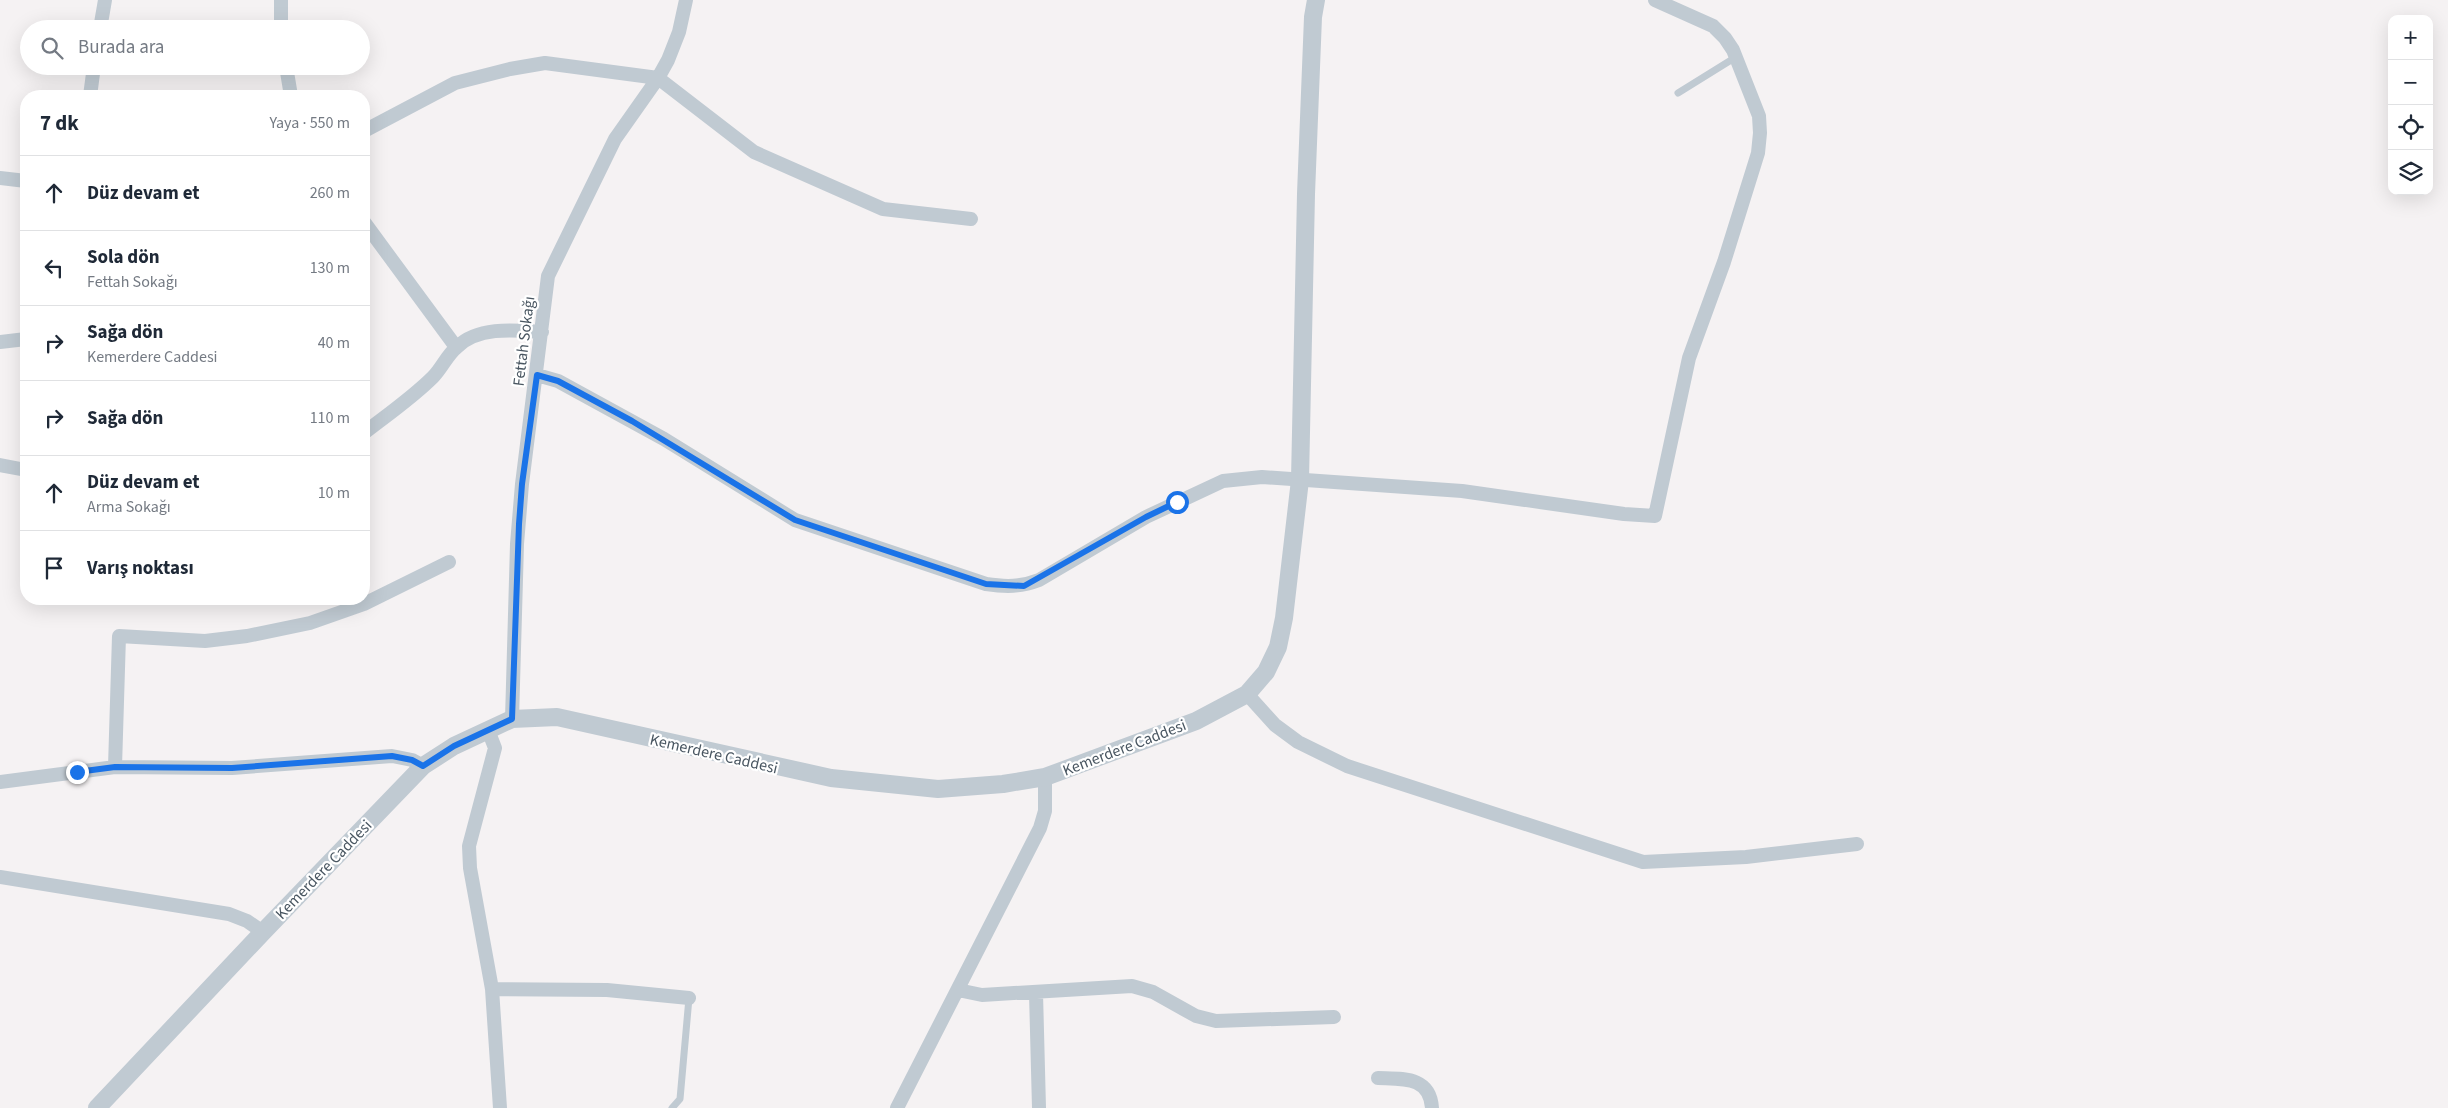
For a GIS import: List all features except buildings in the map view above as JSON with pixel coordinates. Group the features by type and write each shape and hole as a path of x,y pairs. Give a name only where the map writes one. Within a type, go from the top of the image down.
{"street":[{"path":"102,20 105,0"},
{"path":"281,20 282,0"},
{"name":"Fettah Sokağı","path":"512,719 522,484 548,276 558,251 615,139 658,78 679,32 686,0"},
{"name":"Kemerdere Caddesi","path":"97,1108 423,766 454,746 512,719 557,718 713,754 841,779 938,789 1003,784 1045,777 1196,720 1246,694 1266,672 1278,647 1284,618 1300,480 1306,194 1313,17 1316,0"},
{"path":"537,375 558,381 632,421 795,520 986,584 1024,586 1032,583 1146,517 1223,480 1262,477 1462,491 1624,514 1655,516 1689,358 1724,262 1758,153 1759,116 1736,57 1725,38 1713,26 1655,0"},
{"path":"370,128 455,84 510,69 545,63 658,78 754,152 883,209 971,219"},
{"path":"91,90 93,75"},
{"path":"288,75 290,90"},
{"path":"0,178 20,180"},
{"path":"370,230 456,347"},
{"path":"370,428 434,377 456,347 468,338 485,333 518,330 542,332"},
{"path":"0,342 20,340"},
{"path":"0,465 20,469"},
{"path":"370,601 449,562"},
{"path":"115,767 119,636 205,641 247,636 310,623 361,605"},
{"path":"1246,694 1275,725 1298,742 1347,766 1643,862 1746,857 1857,844"},
{"path":"488,730 495,748 469,846 492,989 500,1108"},
{"path":"0,782 115,767 232,768 392,756 412,760 423,766"},
{"path":"897,1108 1040,828 1045,811 1045,777"},
{"path":"0,877 229,914 263,932"},
{"path":"958,990 982,996 1132,986 1153,992 1190,1014 1216,1021 1334,1017"},
{"path":"492,989 607,990 689,998"},
{"path":"1036,993 1039,1108"},
{"path":"1378,1078 1409,1079 1416,1082 1432,1098 1432,1108"}],"lane":[{"path":"1678,93 1736,57"},
{"path":"672,1108 680,1099 689,998"}],"route":[{"path":"77,772 115,767 232,768 392,756 412,760 423,766 454,746 512,719 517,544 522,484 537,375 558,381 632,421 795,520 986,584 1024,586 1039,580 1146,517 1177,502"}]}
